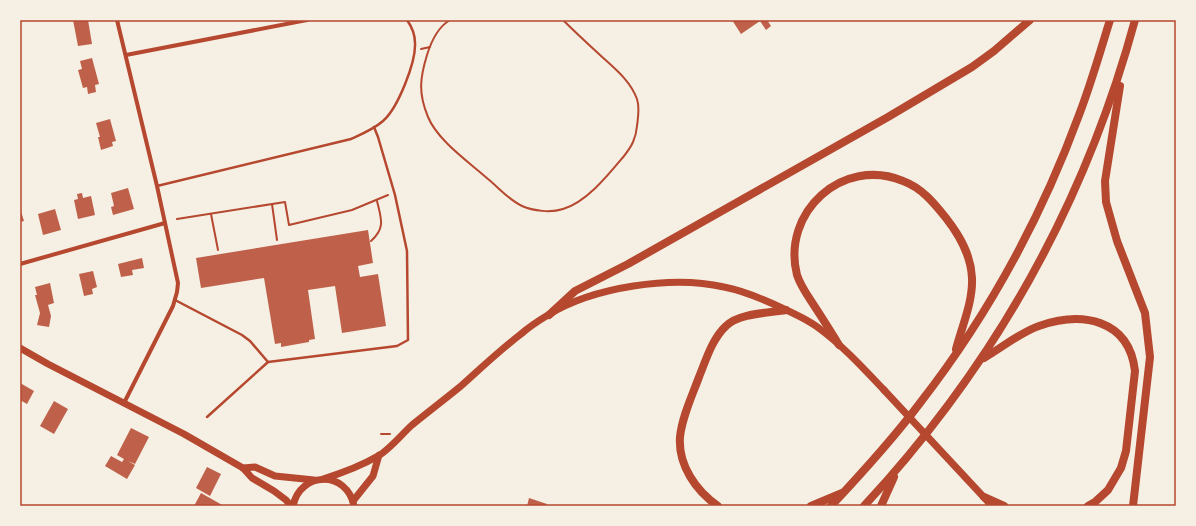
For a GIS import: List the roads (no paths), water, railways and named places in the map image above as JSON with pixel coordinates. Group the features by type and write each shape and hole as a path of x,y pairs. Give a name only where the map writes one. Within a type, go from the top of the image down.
{"highway":[{"path":"549,314 575,291 635,260 960,75 994,51 1030,20"},
{"path":"831,506 897,432 921,402 976,323 1006,273 1024,241 1054,177 1079,115 1110,20"},
{"path":"864,506 898,469 940,418 981,360 1021,297 1064,213 1088,159 1123,63 1135,20"},
{"path":"1123,63 1105,181 1106,202 1109,216 1145,313 1150,356 1148,385 1133,506"},
{"path":"839,345 815,306 806,296 798,276 794,254 798,232 807,211 814,202 830,188 840,182 855,177 882,175 903,180 913,185 930,199 950,223 967,252 972,271 972,289 953,357"},
{"path":"718,506 708,499 686,471 682,456 680,438 688,407 715,339 726,325 739,317 786,310"},
{"path":"981,360 1038,326 1060,320 1078,318 1097,322 1110,328 1122,337 1130,349 1135,371 1126,452 1121,468 1108,490 1095,502 1088,506"},
{"path":"881,506 898,469"},
{"path":"811,506 844,492"},
{"path":"984,497 1004,506"}],"main road":[{"path":"20,348 184,434 243,468 252,478 274,491 292,506 294,499 300,490 307,484 342,473 380,456 411,426 520,334 549,314 606,292 632,286 660,283 688,283 722,286 759,297 819,328 839,345 884,390 992,506"},
{"path":"353,503 373,476 380,456"},
{"path":"243,468 255,467 275,476 331,480 338,483 350,493 353,503"}],"street":[{"path":"117,20 177,274 176,300 124,403"},
{"path":"126,56 307,20"},
{"path":"20,264 165,224"}],"lane":[{"path":"157,186 351,139 374,128 383,121 397,104 408,74 414,54 415,44 412,27 407,20"},
{"path":"207,417 268,362 397,346 408,340 407,251 395,195 374,128"},
{"path":"176,300 242,335 250,341 268,362"}]}
